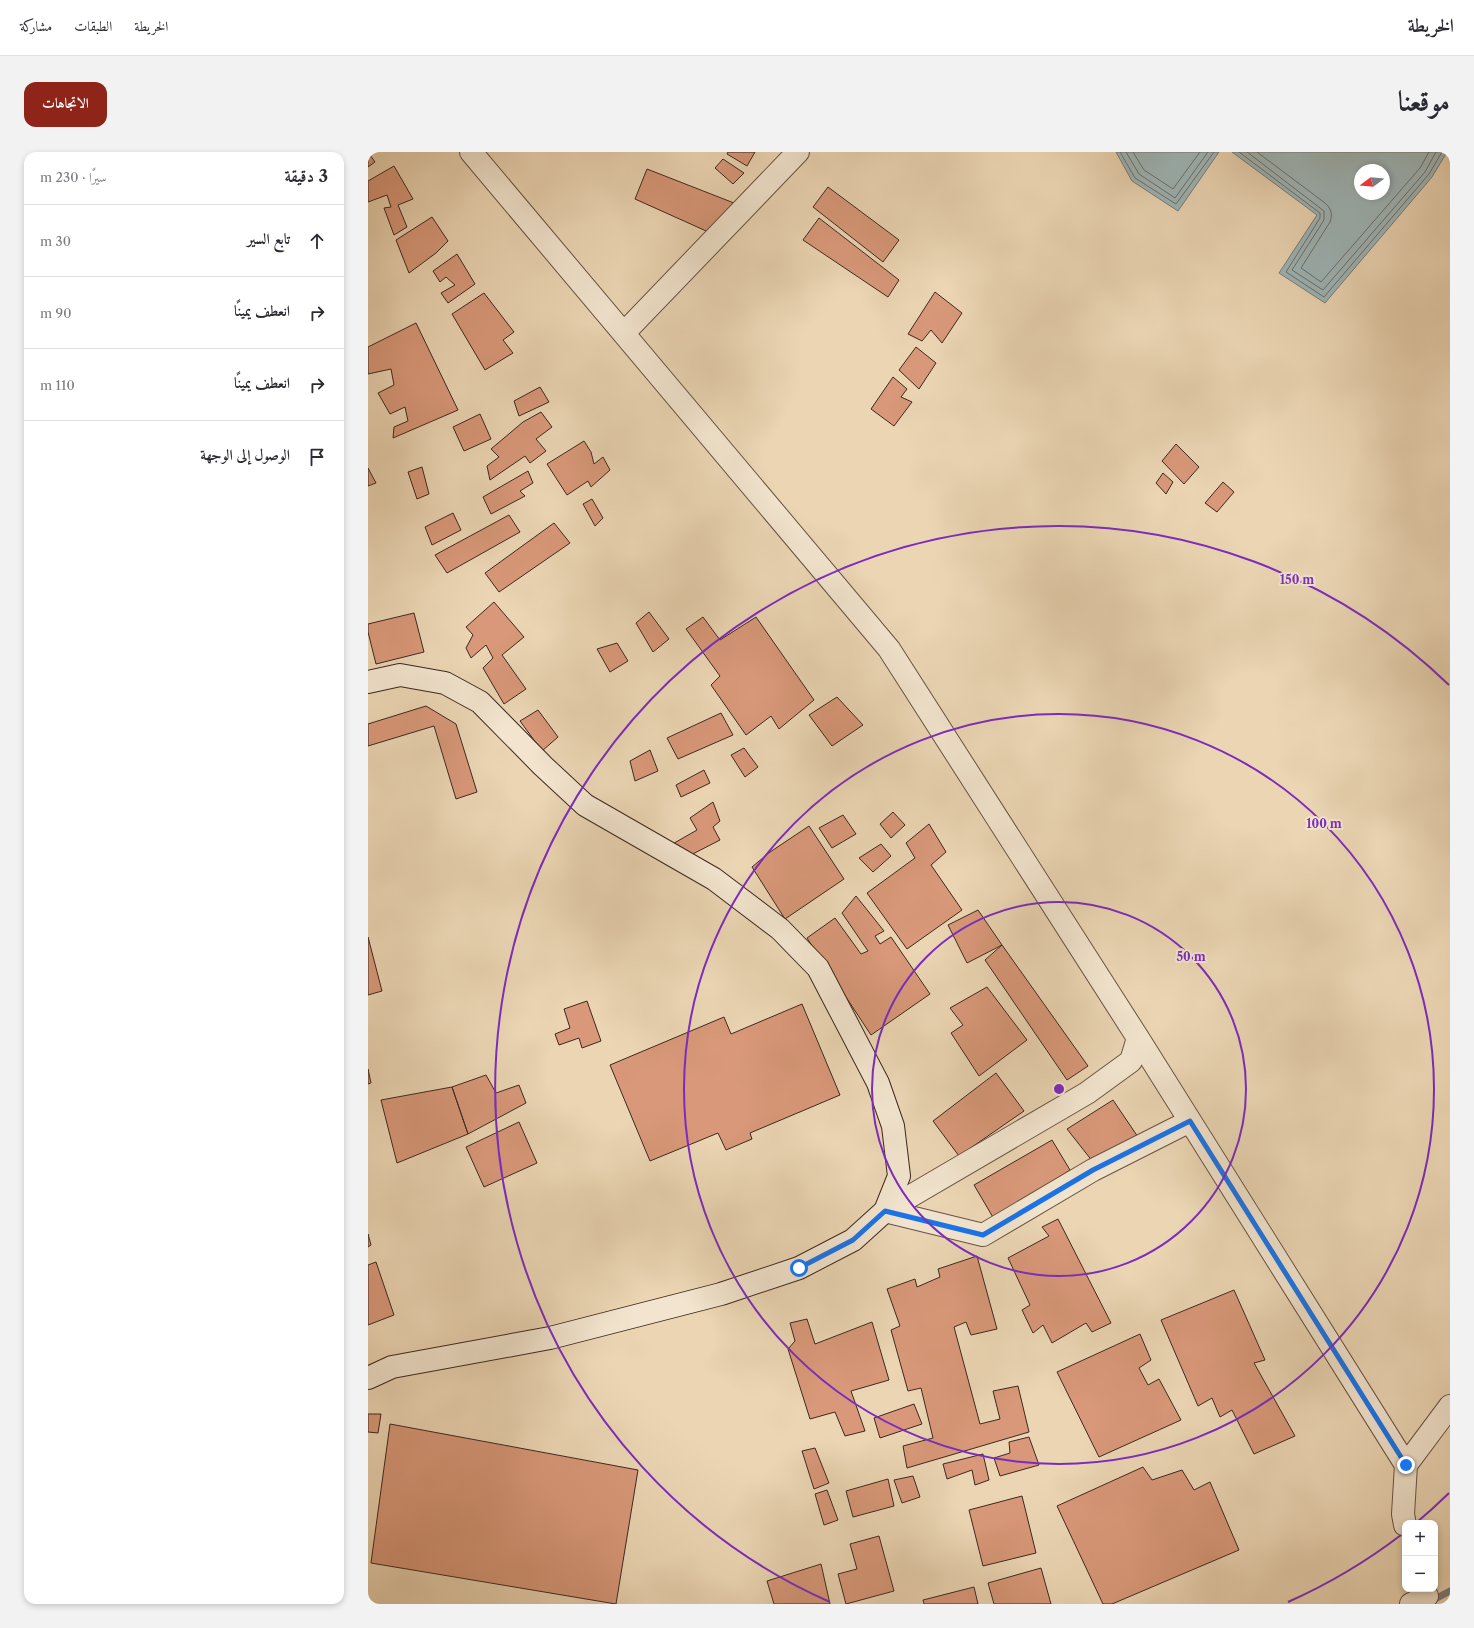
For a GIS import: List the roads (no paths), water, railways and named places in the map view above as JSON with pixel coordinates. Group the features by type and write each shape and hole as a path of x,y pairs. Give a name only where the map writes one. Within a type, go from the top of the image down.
{"street":[{"path":"471,152 889,650 1138,1038 1406,1465"},
{"path":"624,333 798,152"},
{"path":"368,682 400,675 444,683 480,702 543,766 585,805 714,879 780,929 818,968 878,1083 893,1126 899,1176 885,1211"},
{"path":"368,1378 392,1367 550,1338 721,1294 799,1268 853,1240 885,1211 1087,1093 1131,1061 1138,1038"},
{"path":"885,1211 983,1235 1093,1170 1190,1121"},
{"path":"1404,1520 1403,1514 1406,1465 1450,1406"}],"water":[{"path":"1116,152 1219,152 1178,211 1132,181"},
{"path":"1232,152 1447,152 1432,177 1325,303 1279,273 1317,215"}],"waterway":[{"path":"1431,1601 1450,1591"}]}
